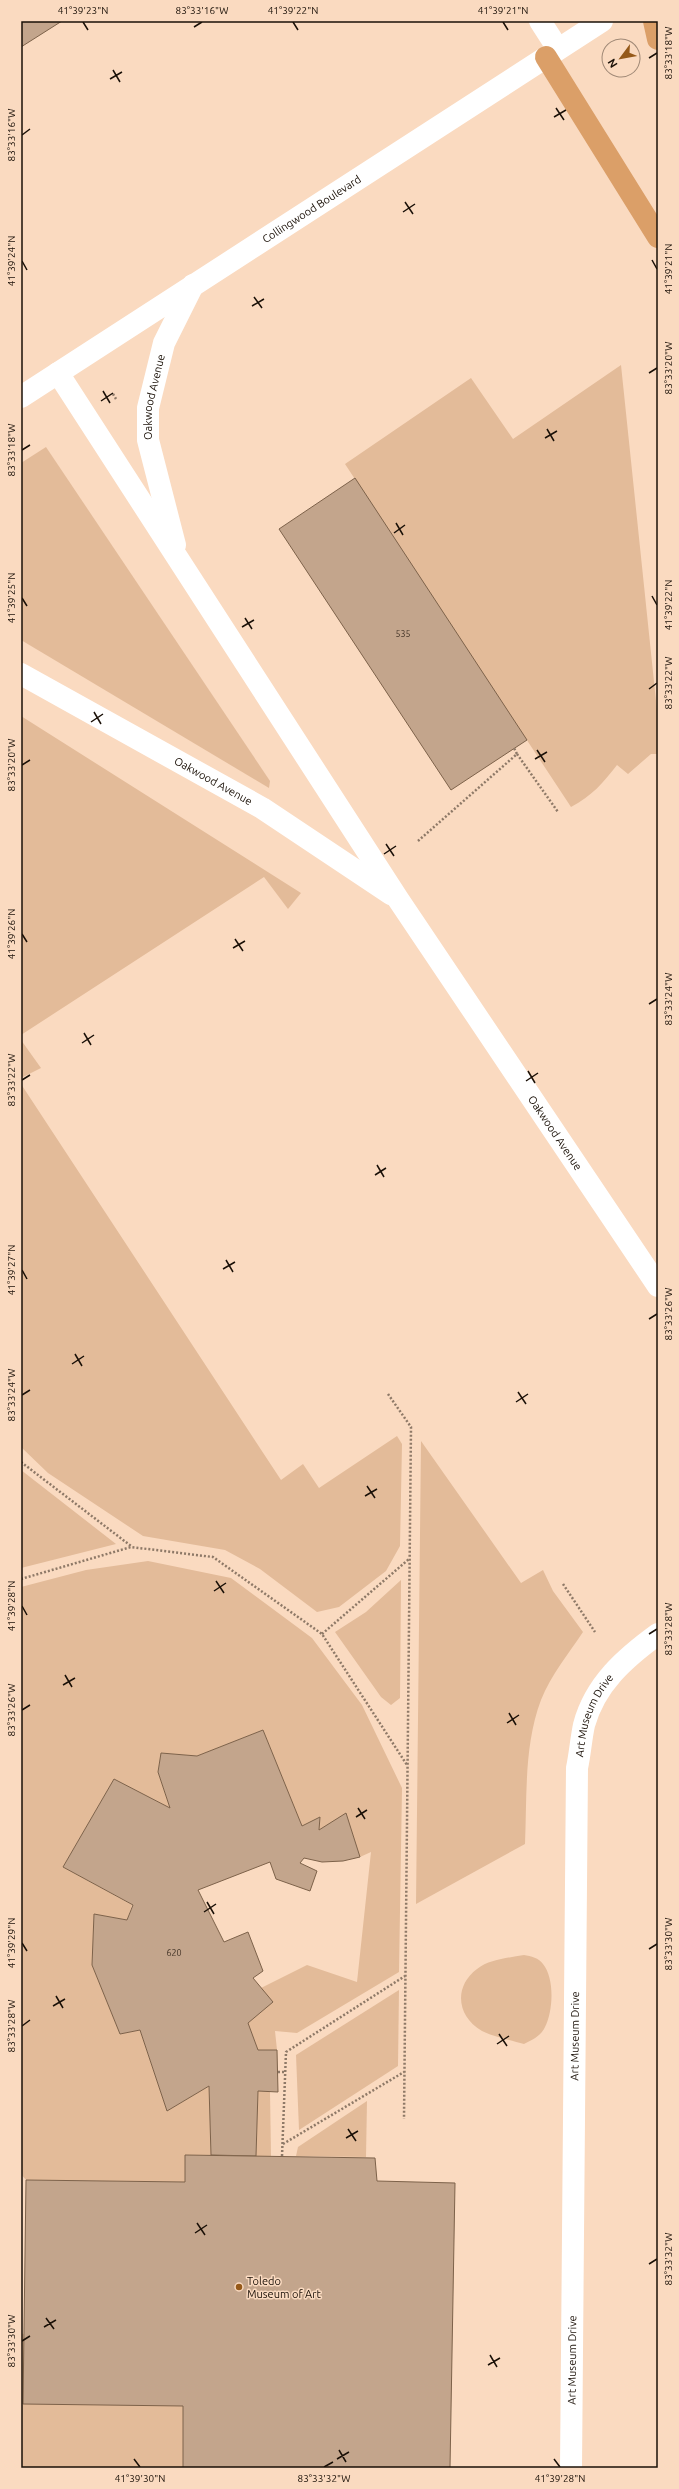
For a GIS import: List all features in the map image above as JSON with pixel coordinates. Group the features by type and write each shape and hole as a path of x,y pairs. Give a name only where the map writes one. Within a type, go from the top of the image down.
{"highway":[{"path":"654,21 658,39"},
{"path":"552,53 658,237"}],"street":[{"path":"540,21 552,53"},
{"name":"Collingwood Boulevard","path":"21,397 602,21"},
{"name":"Oakwood Avenue","path":"179,560 148,440 148,408 164,343 193,285"},
{"name":"Oakwood Avenue","path":"58,373 398,899 658,1286"},
{"name":"Oakwood Avenue","path":"21,674 262,808 398,899"},
{"name":"Art Museum Drive","path":"572,2468 577,1768 584,1725 598,1694 612,1672 658,1634"}],"path":[{"path":"514,748 558,812"},
{"path":"418,841 517,754"},
{"path":"388,1394 411,1427 404,2119"},
{"path":"21,1462 131,1547"},
{"path":"21,1579 131,1547 213,1557 322,1634 408,1765"},
{"path":"322,1634 409,1558"},
{"path":"563,1584 595,1632"},
{"path":"282,2156 286,2052 405,1976"},
{"path":"278,2072 286,2072"},
{"path":"282,2144 404,2072"}],"shaded area":[{"path":"621,365 658,720 658,754 651,754 628,774 617,765 597,789 571,807 345,464 471,378 513,439"},
{"path":"46,447 270,781 269,788 21,640 21,463"},
{"path":"21,716 301,893 288,909 264,877 21,1035"},
{"path":"21,1040 41,1068 21,1078"},
{"path":"21,1084 281,1480 303,1464 319,1488 397,1436 402,1444 400,1546 386,1571 339,1607 317,1612 260,1569 225,1550 143,1536 48,1473 21,1447"},
{"path":"421,1441 521,1583 543,1570 553,1591 583,1632 560,1664 545,1691 536,1717 527,1771 525,1844 416,1904"},
{"path":"21,1470 116,1544 21,1568"},
{"path":"148,1561 231,1578 312,1638 362,1705 402,1788 399,1972 297,2033 275,2031 277,2050 258,2050 248,2023 261,1988 307,1965 357,1982 371,1852 360,1857 346,1814 319,1830 320,1817 302,1826 263,1730 197,1756 161,1753 158,1772 170,1808 114,1779 63,1867 132,1905 127,1920 94,1914 92,1965 120,2034 140,2030 167,2111 209,2086 211,2155 186,2155 185,2182 26,2180 21,2174 21,1587 86,1570"},
{"path":"401,1580 400,1698 391,1705 381,1697 335,1632 366,1612"},
{"path":"524,1955 537,1959 543,1964 550,1978 552,1995 550,2013 543,2030 536,2037 524,2044 497,2037 482,2031 473,2025 463,2009 461,2001 464,1984 477,1969 493,1961"},
{"path":"399,1990 398,2066 299,2130 296,2055"},
{"path":"258,2091 270,2091 271,2156 256,2156"},
{"path":"367,2101 366,2157 296,2156 298,2147"},
{"path":"21,2333 183,2406 183,2468 21,2468"}],"building":[{"path":"21,21 62,21 21,47"},
{"path":"355,478 527,740 451,790 279,529"},
{"path":"263,1730 302,1826 320,1817 319,1830 346,1813 360,1857 343,1861 322,1862 304,1858 300,1863 317,1871 310,1891 276,1879 270,1862 198,1890 224,1942 248,1932 263,1971 253,1978 273,2002 248,2023 258,2050 277,2050 278,2092 258,2091 256,2156 211,2155 209,2086 167,2111 140,2030 120,2034 92,1965 94,1914 127,1920 133,1905 63,1867 114,1779 170,1808 158,1772 161,1753 197,1756"},
{"name":"Toledo Museum of Art","path":"185,2155 375,2158 377,2181 455,2183 450,2468 183,2468 183,2406 23,2404 26,2180 185,2182"}],"place":[{"name":"Toledo Museum of Art","path":"239,2287"}]}
